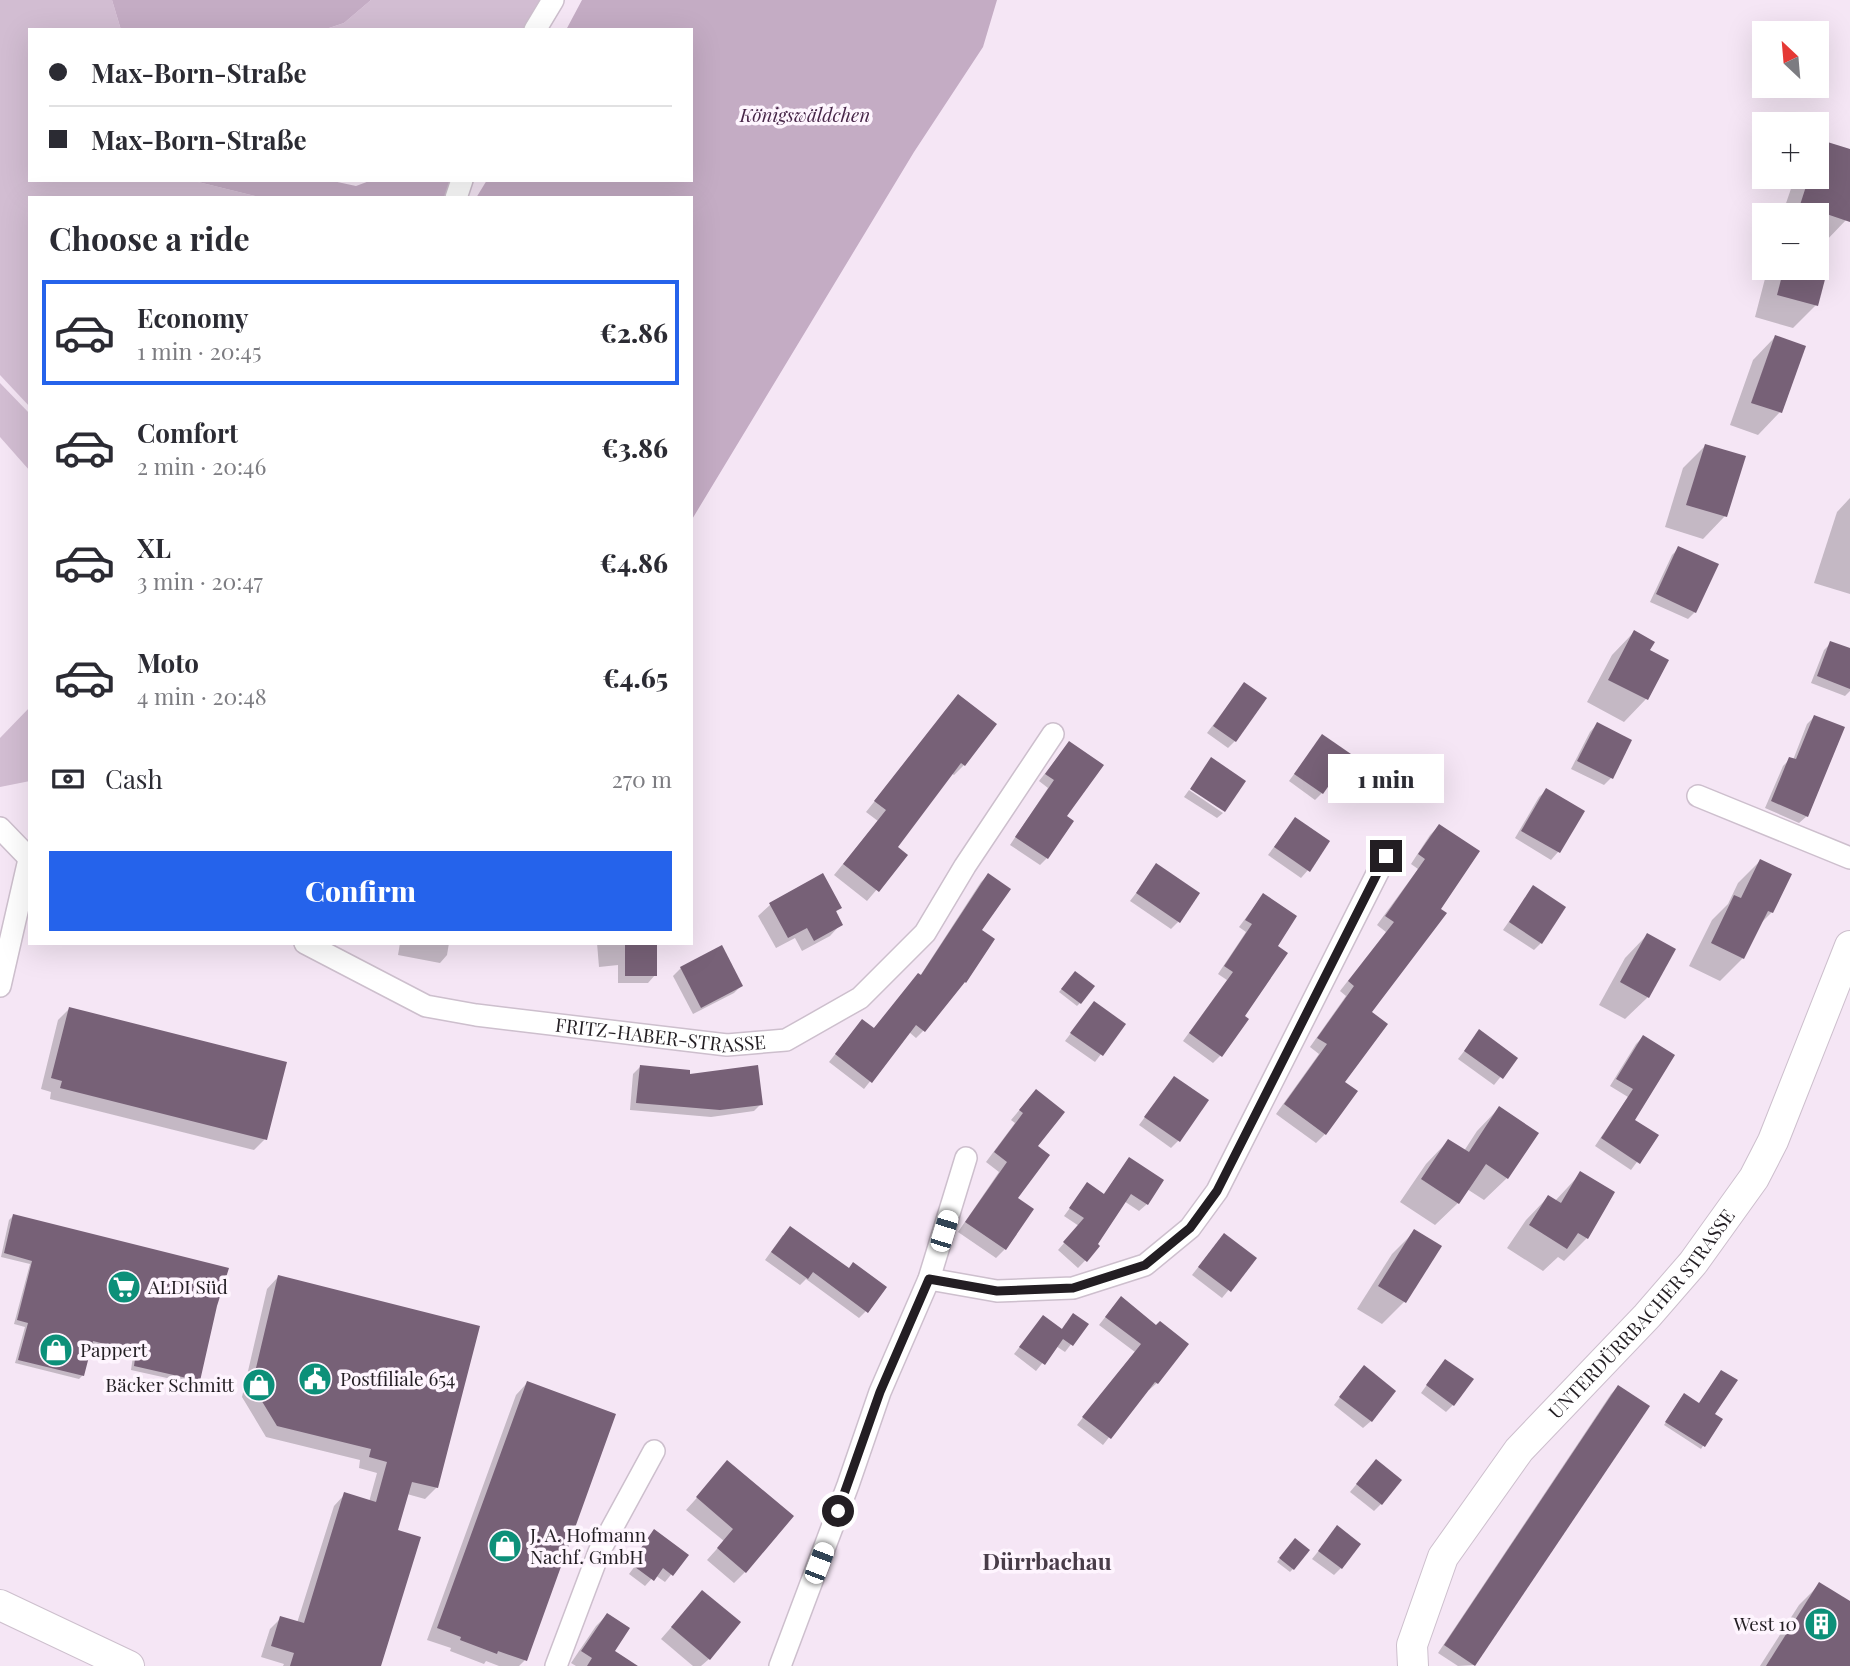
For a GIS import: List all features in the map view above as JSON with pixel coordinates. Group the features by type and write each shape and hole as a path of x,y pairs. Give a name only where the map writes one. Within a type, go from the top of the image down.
{"street":[{"path":"536,28 553,0"},
{"name":"FRITZ-HABER-STRASSE","path":"309,945 426,1006 477,1015 727,1045 786,1041 860,998 925,933 965,866 1053,734"},
{"path":"1698,796 1850,858"},
{"path":"0,828 28,856"},
{"path":"929,1279 997,1291 1073,1288 1145,1265 1190,1228 1217,1191 1386,856"},
{"path":"0,986 28,861"},
{"name":"UNTERDÜRRBACHER STRASSE","path":"1413,1666 1412,1646 1443,1557 1519,1450 1647,1316 1685,1272 1754,1178 1773,1141 1850,946"},
{"path":"780,1666 880,1392 929,1279 966,1158"},
{"path":"556,1666 599,1552 654,1451"},
{"path":"0,1605 129,1666"}],"shaded area":[{"path":"0,0 112,0 120,28 28,28 28,182 198,182 255,196 28,196 28,405 0,375"},
{"path":"371,0 553,0 536,28 329,28 344,23"},
{"path":"0,383 28,412 28,469 0,437"},
{"path":"28,709 28,781 0,787 0,738"}],"green space":[{"path":"112,0 371,0 344,23 329,28 120,28"},
{"name":"Königswäldchen","path":"582,0 997,0 983,47 914,152 693,518 693,196 477,196 486,182 693,182 693,28 567,28"},
{"path":"198,182 337,182 356,186 367,182 461,182 457,196 255,196"}],"building":[{"path":"1829,142 1850,149 1850,222 1829,215 1829,203 1801,203 1805,189 1829,189"},
{"path":"1781,280 1825,280 1818,306 1777,295"},
{"path":"1775,335 1806,346 1782,413 1751,403"},
{"path":"1705,444 1746,456 1727,517 1686,505"},
{"path":"1678,546 1719,564 1696,613 1656,594"},
{"path":"1634,630 1655,642 1650,650 1669,660 1648,700 1608,680"},
{"path":"1830,641 1850,648 1850,689 1817,676"},
{"path":"1244,682 1267,698 1236,742 1213,726"},
{"path":"958,694 997,724 965,766 961,763 898,847 908,855 879,892 843,864 886,810 874,801"},
{"path":"1814,715 1845,727 1808,817 1771,801 1789,757 1796,759"},
{"path":"1597,722 1632,740 1613,779 1577,761"},
{"path":"1322,734 1351,754 1323,794 1294,774"},
{"path":"1069,741 1104,765 1067,816 1074,821 1048,859 1015,837 1054,780 1045,774"},
{"path":"1211,757 1246,781 1225,812 1190,789"},
{"path":"1546,788 1585,811 1560,853 1521,831"},
{"path":"1295,817 1330,841 1310,872 1274,847"},
{"path":"1439,824 1480,851 1441,909 1447,913 1372,1012 1388,1024 1345,1082 1358,1091 1326,1135 1284,1104 1327,1044 1317,1038 1354,986 1348,981 1394,922 1385,916 1425,859 1418,854"},
{"path":"1760,859 1792,874 1773,913 1768,911 1744,959 1711,943 1734,895 1741,898"},
{"path":"1156,863 1200,893 1180,923 1136,893"},
{"path":"823,873 842,908 836,911 843,925 814,941 807,928 788,938 769,903"},
{"path":"988,873 1011,889 982,930 995,939 966,983 925,1032 916,1025 872,1083 835,1054 862,1019 874,1028 918,973 921,975"},
{"path":"1533,885 1566,907 1542,944 1509,922"},
{"path":"1263,893 1297,916 1278,946 1288,953 1245,1016 1249,1019 1222,1057 1189,1033 1233,972 1224,966 1252,924 1245,920"},
{"path":"1647,933 1676,949 1649,998 1620,982"},
{"path":"625,945 657,945 657,976 625,976"},
{"path":"722,945 743,986 701,1008 680,967"},
{"path":"1075,971 1095,986 1081,1004 1061,989"},
{"path":"1094,1001 1126,1024 1103,1056 1070,1033"},
{"path":"69,1007 287,1062 267,1140 60,1088 62,1081 51,1078"},
{"path":"1479,1029 1518,1058 1503,1079 1464,1051"},
{"path":"1643,1035 1675,1055 1635,1120 1659,1135 1640,1164 1601,1138 1633,1089 1616,1079"},
{"path":"640,1065 690,1070 690,1074 758,1065 763,1105 720,1110 636,1103"},
{"path":"1174,1076 1209,1100 1180,1142 1144,1117"},
{"path":"1036,1089 1065,1112 1038,1146 1050,1155 1018,1198 1034,1209 1006,1250 965,1222 1007,1162 994,1152 1023,1113 1019,1110"},
{"path":"1499,1106 1539,1133 1508,1179 1486,1164 1459,1204 1421,1179 1448,1139 1469,1152"},
{"path":"1129,1157 1164,1180 1148,1205 1131,1194 1098,1244 1100,1246 1087,1262 1063,1242 1084,1218 1069,1208 1087,1182 1104,1194"},
{"path":"1580,1171 1615,1192 1588,1239 1578,1233 1567,1249 1529,1225 1548,1195 1561,1203"},
{"name":"ALDI Süd","path":"13,1214 229,1268 217,1306 200,1381 134,1366 136,1352 93,1341 84,1376 18,1360 28,1323 17,1320 32,1261 4,1253"},
{"path":"790,1226 849,1268 853,1262 887,1287 868,1313 813,1272 808,1279 771,1252"},
{"path":"1414,1229 1442,1246 1406,1303 1378,1286"},
{"path":"1224,1233 1257,1258 1231,1292 1198,1267"},
{"path":"278,1275 480,1326 438,1488 412,1482 398,1530 421,1537 381,1666 290,1666 294,1653 271,1646 280,1616 304,1623 344,1492 376,1502 387,1462 369,1457 371,1449 277,1426 252,1385"},
{"path":"1121,1296 1156,1325 1160,1321 1189,1344 1158,1384 1155,1382 1111,1439 1082,1417 1141,1344 1105,1317"},
{"path":"1073,1313 1089,1324 1073,1346 1063,1339 1045,1365 1019,1347 1043,1315 1062,1329"},
{"path":"1445,1359 1474,1379 1454,1406 1426,1385"},
{"path":"1364,1365 1396,1391 1372,1422 1339,1397"},
{"path":"1721,1370 1738,1380 1715,1414 1723,1419 1705,1447 1665,1422 1684,1393 1699,1403"},
{"path":"527,1381 616,1414 527,1661 498,1651 497,1654 437,1628"},
{"path":"1618,1385 1650,1406 1475,1666 1444,1645"},
{"path":"1376,1459 1402,1480 1382,1505 1356,1484"},
{"path":"727,1460 794,1516 746,1573 717,1548 733,1529 696,1497"},
{"path":"1337,1525 1361,1544 1342,1569 1318,1551"},
{"path":"654,1529 689,1555 673,1576 663,1568 654,1581 635,1567 643,1554 639,1551"},
{"path":"1295,1538 1310,1550 1294,1570 1279,1558"},
{"name":"West 10","path":"1819,1582 1850,1601 1850,1666 1766,1666"},
{"path":"702,1590 741,1622 710,1660 671,1627"},
{"path":"607,1613 630,1628 615,1651 638,1666 587,1666 592,1658 581,1651"}],"place":[{"name":"ALDI Süd","path":"124,1287"},
{"name":"Pappert","path":"56,1350"},
{"name":"Postfiliale 654","path":"315,1379"},
{"name":"Bäcker Schmitt","path":"259,1385"},
{"name":"J. A. Hofmann Nachf. GmbH","path":"505,1546"},
{"name":"West 10","path":"1821,1624"}],"district":[{"name":"Dürrbachau","path":"1047,1562"}],"route":[{"path":"838,1511 880,1392 929,1279 997,1291 1073,1288 1145,1265 1190,1228 1217,1191 1386,856"}]}
